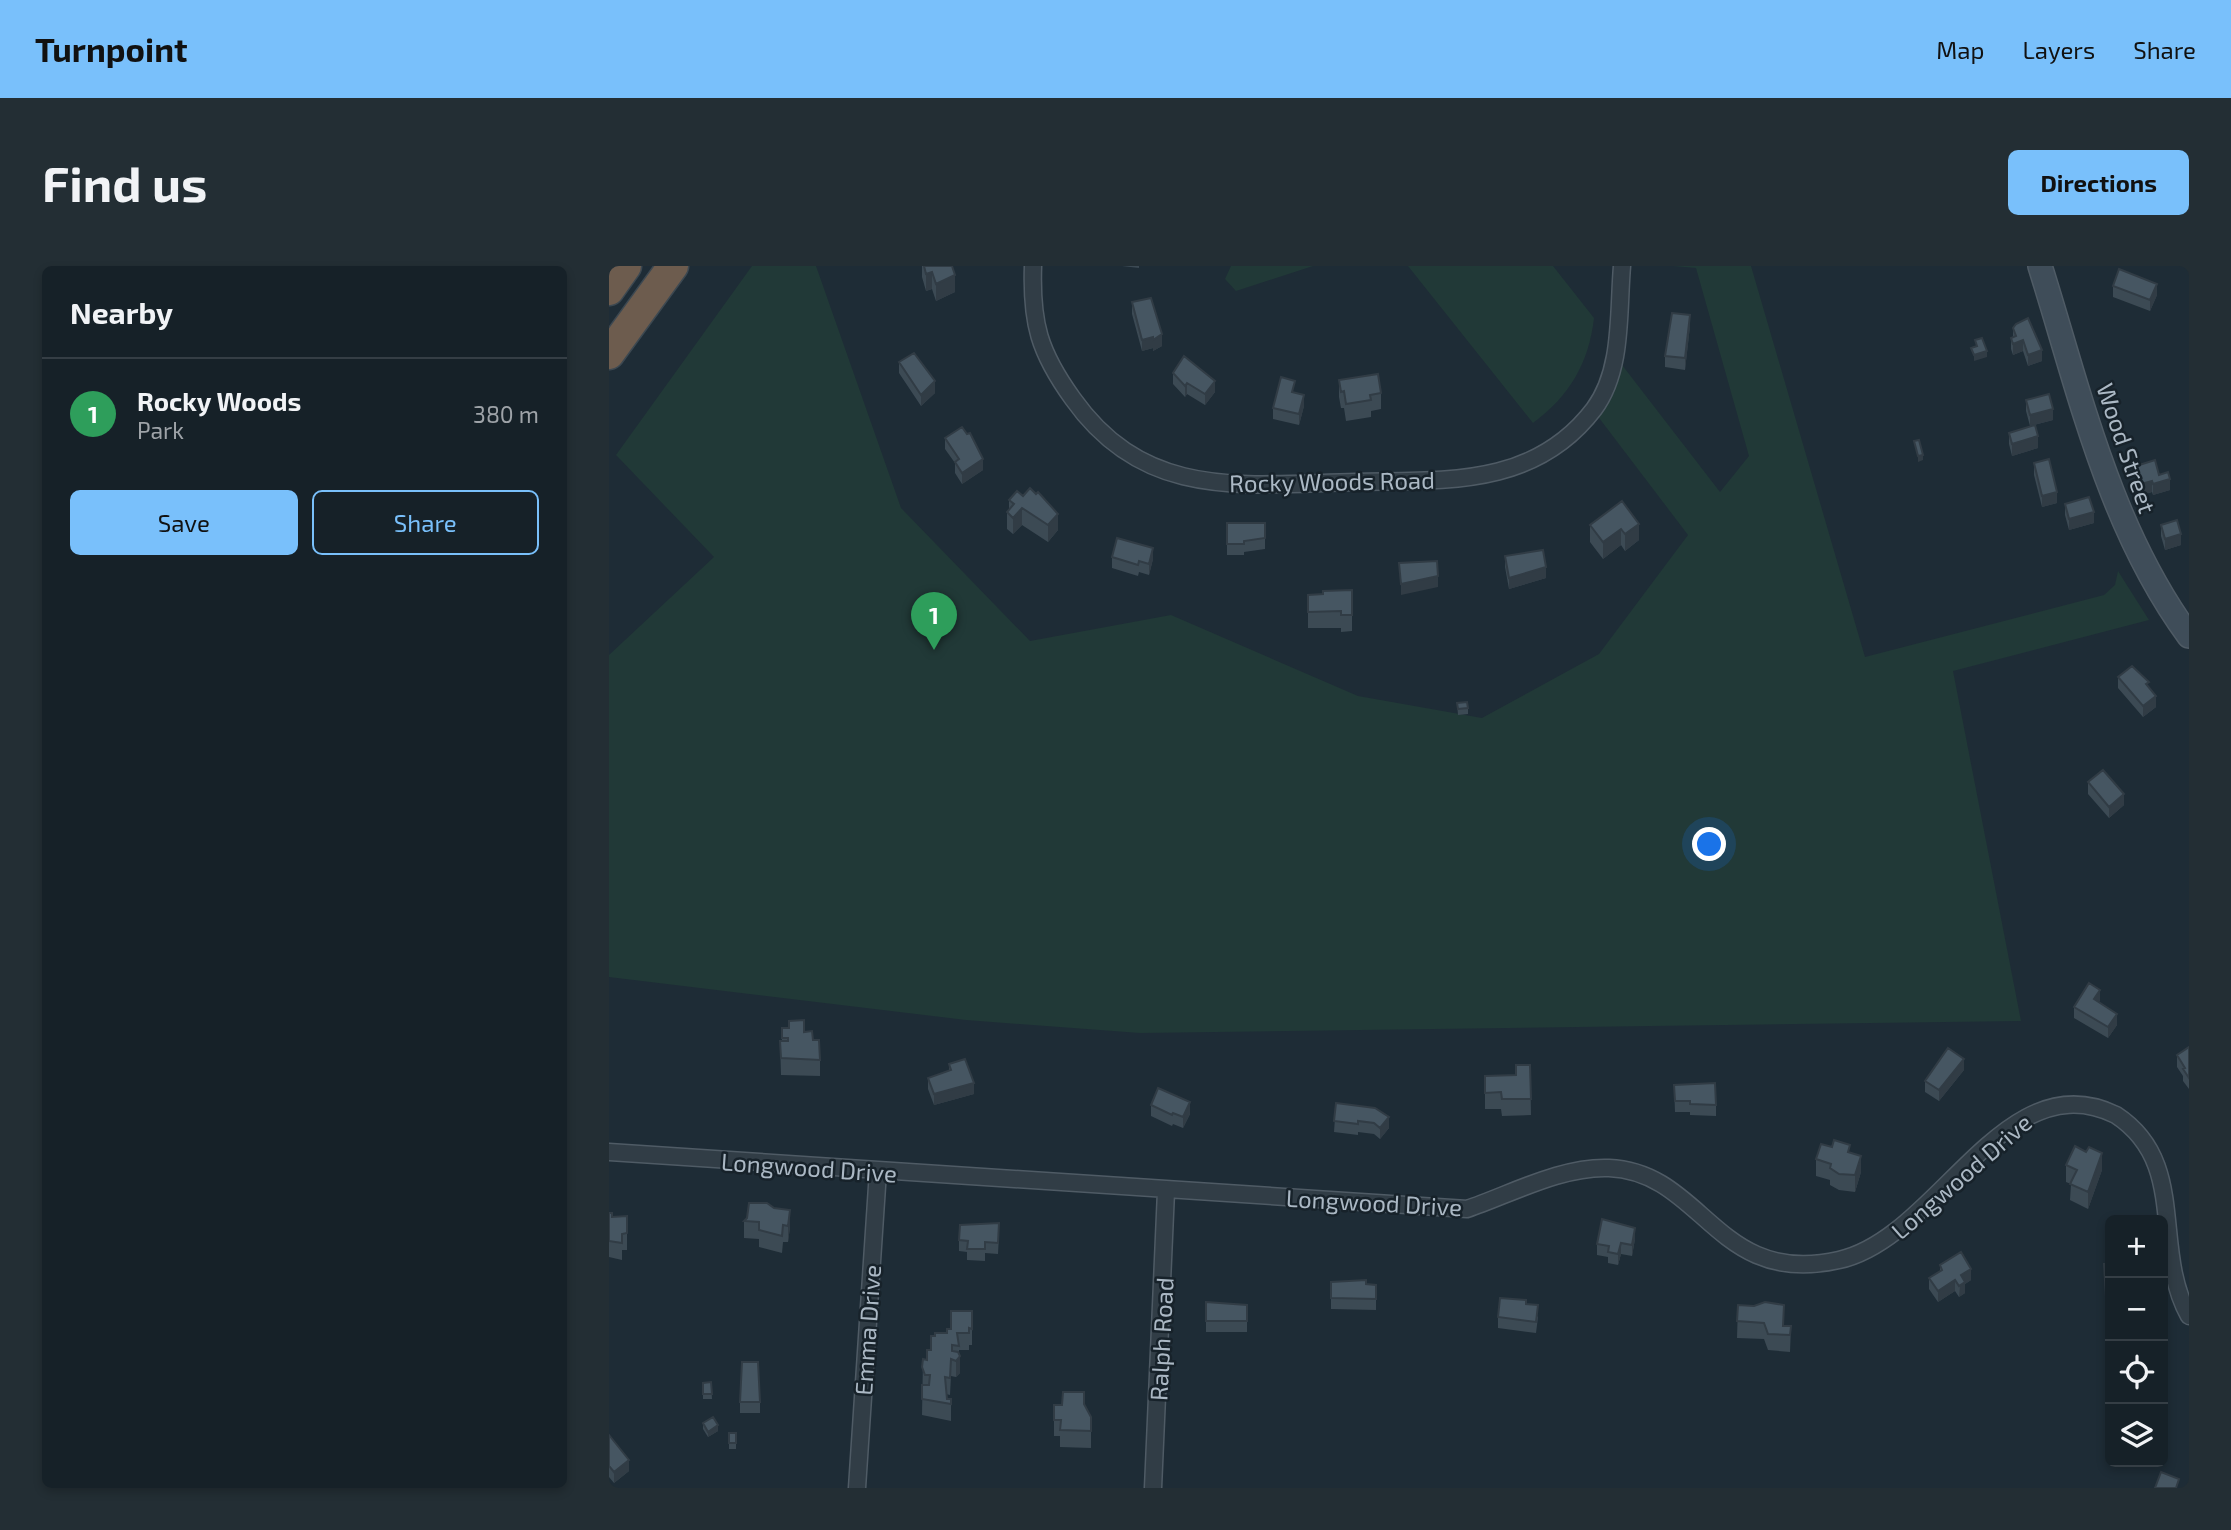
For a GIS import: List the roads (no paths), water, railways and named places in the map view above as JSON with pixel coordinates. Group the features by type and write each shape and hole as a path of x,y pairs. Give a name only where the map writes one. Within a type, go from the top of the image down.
{"highway":[{"path":"609,290 626,266"},
{"path":"609,354 673,266"}],"main road":[{"name":"Wood Street","path":"2041,266 2115,501 2155,586 2189,636"}],"street":[{"name":"Rocky Woods Road","path":"1033,266 1032,307 1043,351 1059,379 1100,432 1135,460 1168,474 1240,486 1453,479 1501,473 1531,461 1573,430 1593,410 1608,386 1615,354 1622,266"},
{"name":"Longwood Drive","path":"609,1153 1467,1209 1566,1174 1597,1168 1617,1168 1657,1181 1691,1206 1721,1235 1747,1252 1777,1262 1818,1264 1859,1254 1895,1234 1986,1148 2028,1115 2057,1104 2077,1104 2108,1111 2135,1126 2163,1157 2176,1196 2178,1280 2189,1316"},
{"name":"Emma Drive","path":"857,1488 878,1171"},
{"name":"Ralph Road","path":"1153,1488 1166,1191"}],"place":[{"name":"Rocky Woods","path":"934,650"}]}
